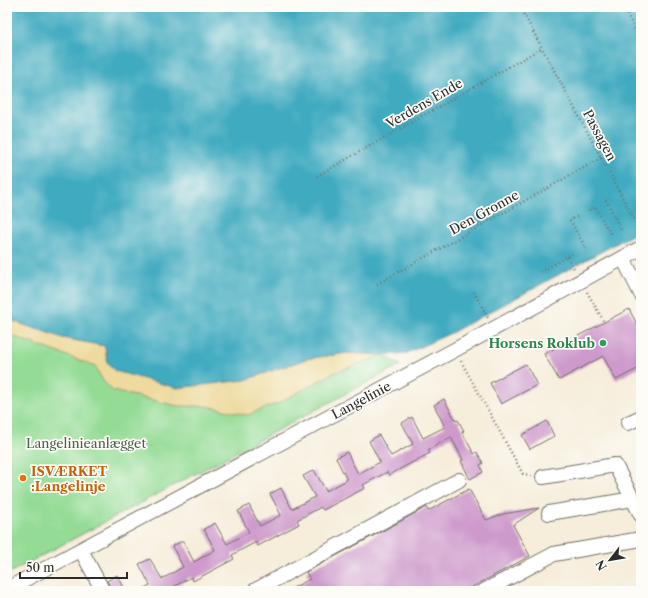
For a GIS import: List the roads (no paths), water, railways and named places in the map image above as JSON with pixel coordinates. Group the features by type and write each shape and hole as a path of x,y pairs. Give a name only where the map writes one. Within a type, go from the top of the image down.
{"street":[{"name":"Langelinie","path":"7,589 455,350 641,248"},
{"path":"623,258 641,294"},
{"path":"628,423 641,417"},
{"path":"544,477 615,465 641,515"},
{"path":"254,591 459,480"},
{"path":"549,513 633,499"},
{"path":"484,591 554,554 641,539"},
{"path":"80,550 103,591"}],"water":[{"path":"7,7 641,7 641,230 453,332 407,353 383,355 347,353 306,359 245,380 177,388 115,371 107,362 105,346 63,338 7,319"}],"place":[{"name":"Horsens Roklub","path":"603,343"},
{"name":"ISVÆRKET :Langelinje","path":"23,478"}],"park label":[{"name":"Langelinieanlægget","path":"86,443"}]}
